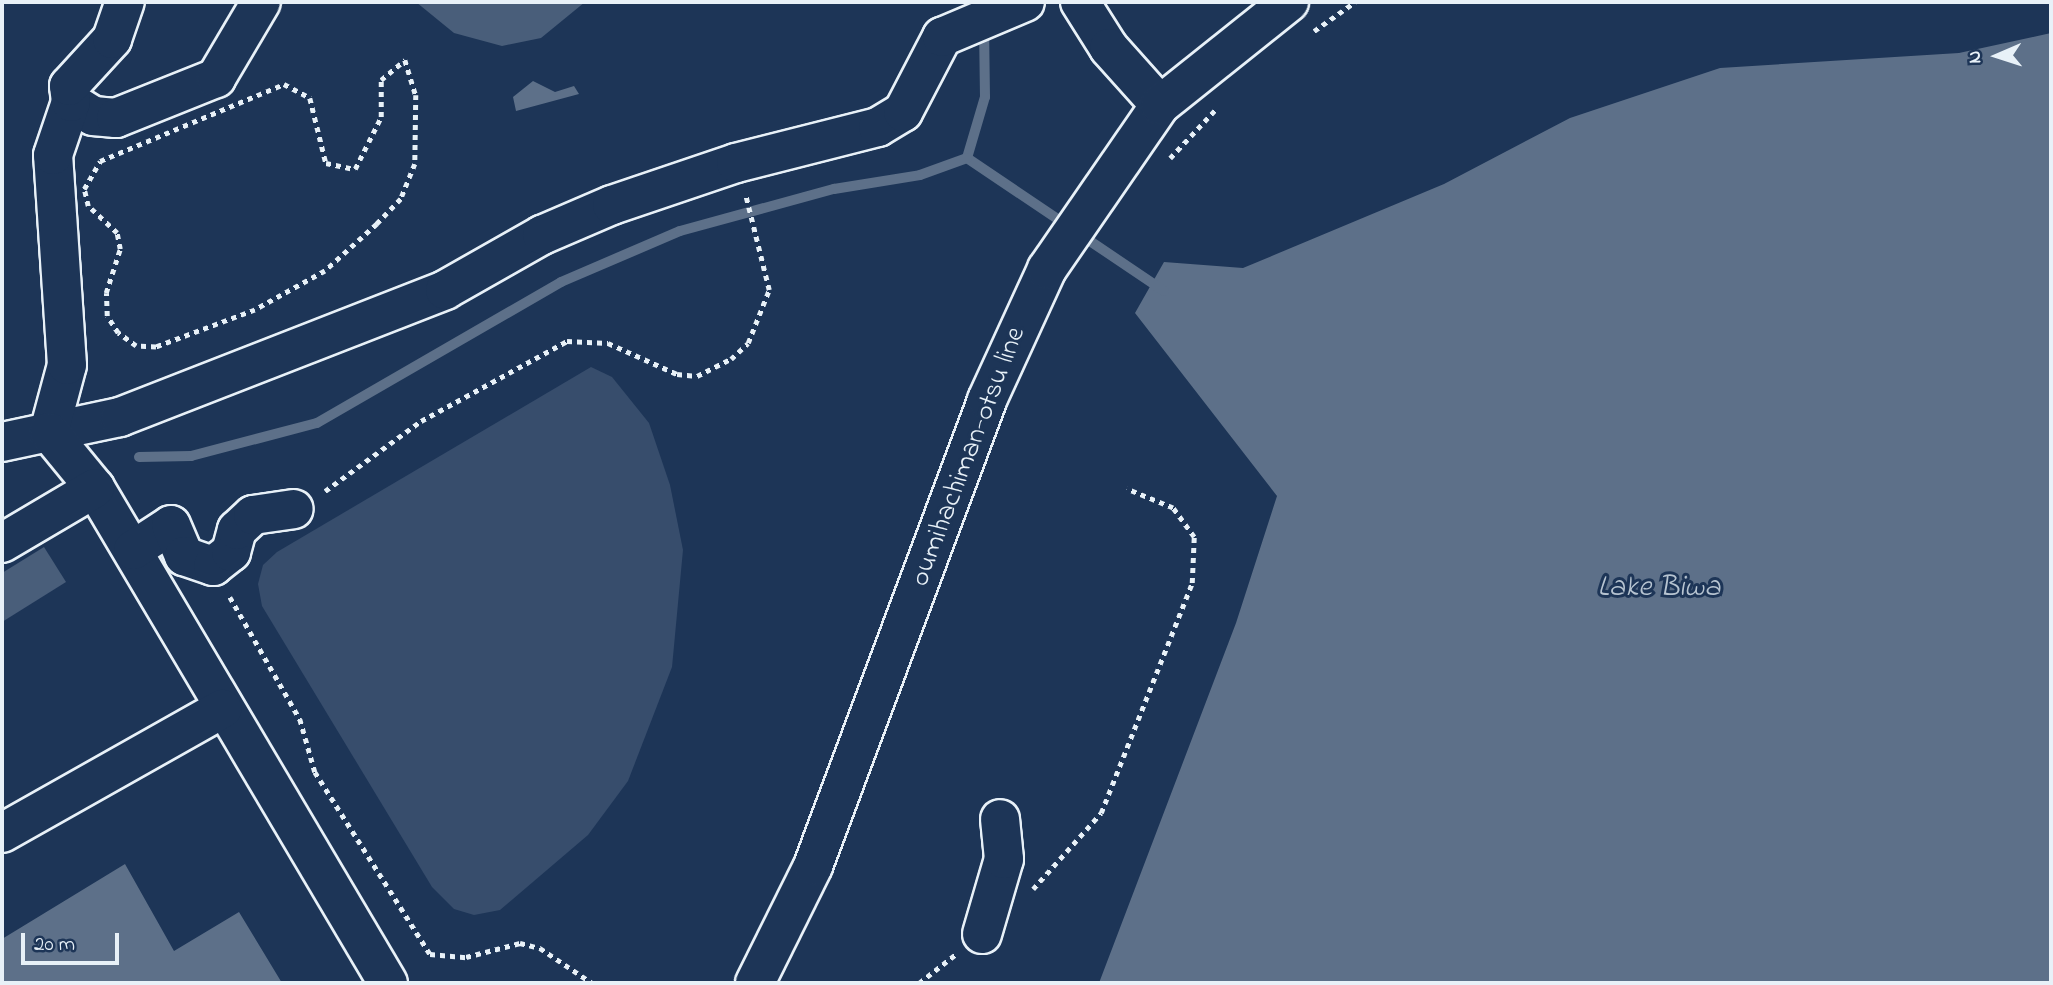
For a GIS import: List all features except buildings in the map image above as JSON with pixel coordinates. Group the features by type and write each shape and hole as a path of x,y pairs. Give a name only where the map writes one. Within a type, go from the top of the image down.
{"street":[{"path":"49,432 67,365 53,155 71,102 69,86 112,39 124,2"},
{"path":"71,102 93,116 116,118 216,78 261,2"},
{"path":"2,442 120,417 239,372 445,290 542,235 612,205 736,163 878,127 903,112 942,37 1025,2"},
{"path":"1080,2 1109,48 1160,105"},
{"name":"oumihachiman-otsu line","path":"755,983 830,822 987,400 1061,245 1082,211 1160,105 1289,2"},
{"path":"49,432 95,488 222,709 388,983"},
{"path":"2,543 95,488"},
{"path":"133,551 171,525 184,556 200,566 216,565 231,552 237,530 253,515 294,509"},
{"path":"2,833 222,709"},
{"path":"982,934 1004,859 1000,819"}],"path":[{"path":"1310,34 1356,2"},
{"path":"405,60 416,96 415,164 401,199 377,224 325,271 255,310 156,346 136,346 118,333 107,316 106,293 120,249 117,233 88,206 84,189 100,161 284,84 310,98 326,163 355,169 382,117 381,79 405,60"},
{"path":"1166,163 1222,104"},
{"path":"294,509 421,421 567,341 608,343 677,374 697,376 731,359 748,344 769,290 736,163"},
{"path":"1023,898 1101,813 1192,583 1194,537 1173,508 1127,489"},
{"path":"216,565 300,719 315,772 430,954 466,957 520,943 540,948 592,983"},
{"path":"919,983 982,934"}],"shaded area":[{"path":"591,367 612,377 649,423 670,485 683,550 672,667 628,781 588,835 500,910 474,915 454,909 432,887 262,606 258,584 263,565 277,552"}],"water":[{"name":"Lake Biwa","path":"2051,33 2051,983 1099,983 1236,623 1277,496 1135,313 1164,262 1243,268 1444,184 1570,118 1720,68 1959,53"},
{"path":"533,81 555,92 574,86 579,94 516,111 513,97"},
{"path":"125,864 174,951 239,912 282,983 2,983 2,939"}],"waterway":[{"path":"967,158 985,97 984,27"},
{"path":"967,158 1068,226"},
{"path":"139,457 191,456 317,423 561,282 680,231 834,189 920,175 967,158"},
{"path":"1081,235 1164,291"}]}
